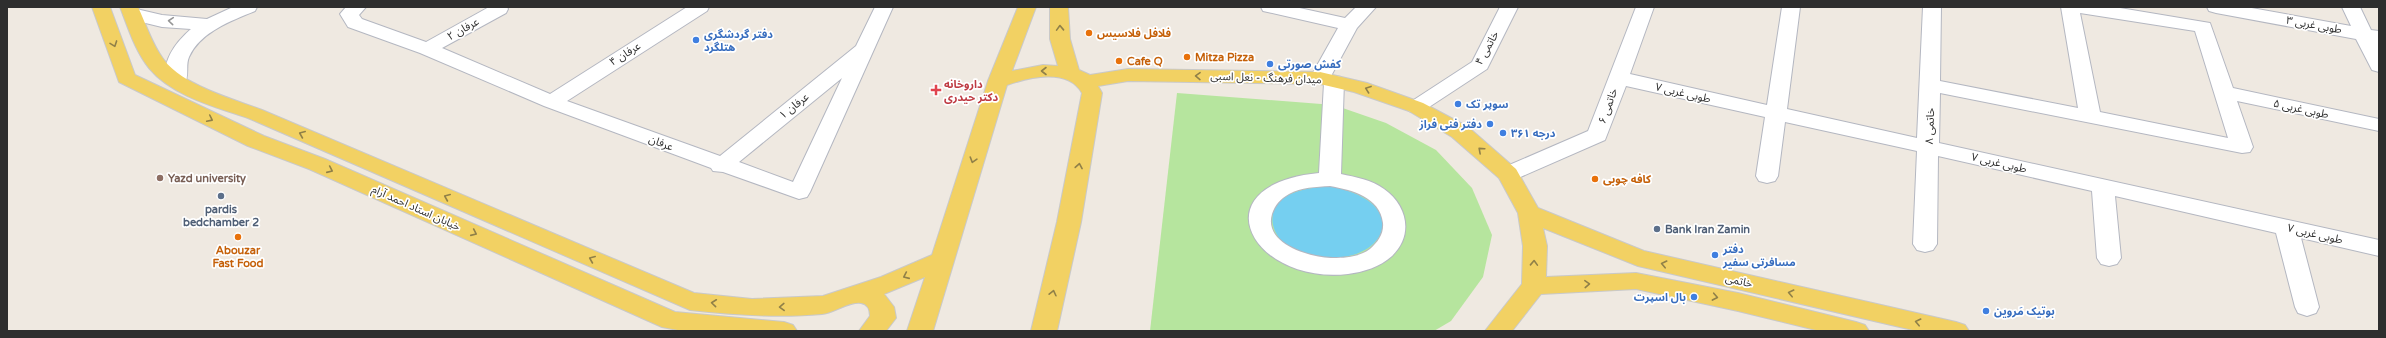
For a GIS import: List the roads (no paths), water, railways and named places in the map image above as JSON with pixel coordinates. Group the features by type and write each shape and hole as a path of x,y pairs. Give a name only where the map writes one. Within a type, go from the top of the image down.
{"main road":[{"name":"خیابان استاد احمد آرام","path":"100,7 126,78 256,141 317,164 671,321 784,331"},
{"path":"920,331 998,81 1027,7"},
{"path":"1044,331 1069,222 1092,94 1078,79 1060,38 1059,7"},
{"name":"خیابان استاد احمد آرام","path":"130,10 157,65 177,80 203,94 262,117 690,301 752,308 824,306 860,294 942,260"},
{"path":"998,81 1015,75 1034,71 1053,71 1078,79"},
{"name":"میدان فرهنگ - نعل اسبی","path":"1078,79 1128,75 1327,80 1360,86 1416,107 1460,132 1508,174 1529,213 1535,246 1534,286"},
{"name":"خاتمی","path":"1529,213 1638,258 1956,331"},
{"name":"خاتمی","path":"1534,286 1636,281 1738,302 1856,331"},
{"path":"1499,331 1534,286"},
{"path":"860,294 874,298 882,307 883,318 872,331"}],"street":[{"path":"177,80 177,60 184,46 210,25 248,7"},
{"name":"عرفان","path":"357,7 349,14 355,22 427,49 551,102 721,166 799,192 884,7"},
{"name":"عرفان ۴","path":"551,102 700,7"},
{"path":"1270,7 1349,25"},
{"path":"1330,180 1327,80 1349,25 1367,7"},
{"name":"خاتمی ۴","path":"1416,107 1480,65 1509,7"},
{"name":"خاتمی ۶","path":"1508,174 1597,135 1644,7"},
{"path":"1767,176 1790,7"},
{"name":"خاتمی ۸","path":"1925,244 1931,85 1932,7"},
{"path":"2070,7 2090,117"},
{"path":"1931,85 2242,148 2203,27 2079,7"},
{"name":"طوبی غربی ۳","path":"2216,7 2371,36"},
{"path":"2351,7 2371,36 2379,66"},
{"path":"130,10 162,21 210,25"},
{"name":"عرفان ۲","path":"427,49 499,10"},
{"name":"عرفان ۱","path":"721,166 867,46"},
{"name":"طوبی غربی ۷","path":"1618,78 2379,248"},
{"name":"طوبی غربی ۵","path":"2224,92 2379,125"},
{"path":"1330,180 1355,184 1376,194 1391,209 1396,229 1391,243 1376,257 1353,265 1325,267 1299,261 1277,250 1263,234 1258,220 1267,201 1282,188 1304,181 1330,180"},
{"path":"2102,186 2109,258"},
{"path":"2286,227 2307,307"}],"water":[{"path":"1329,186 1360,196 1378,210 1383,225 1377,239 1363,251 1343,257 1317,256 1289,246 1281,240 1275,232 1273,225 1273,214 1276,206 1282,199 1290,194 1310,188"}],"place":[{"name":"فلافل فلاسیس","path":"1089,33"},
{"name":"دفتر گردشگری هتلگرد","path":"696,40"},
{"name":"Mitza Pizza","path":"1187,57"},
{"name":"Cafe Q","path":"1119,61"},
{"name":"کفش صورتی","path":"1270,64"},
{"name":"داروخانه دکتر حیدری","path":"936,90"},
{"name":"سوپر تک","path":"1458,104"},
{"name":"دفتر فنی فراز","path":"1490,124"},
{"name":"۳۶۱ درجه","path":"1503,133"},
{"name":"Yazd university","path":"160,178"},
{"name":"کافه چوبی","path":"1595,179"},
{"name":"pardis bedchamber 2","path":"221,196"},
{"name":"Bank Iran Zamin","path":"1657,229"},
{"name":"Abouzar Fast Food","path":"238,237"},
{"name":"دفتر مسافرتی سفیر","path":"1715,255"},
{"name":"بال اسپرت","path":"1694,297"},
{"name":"بوتیک مَروین","path":"1986,311"}]}
